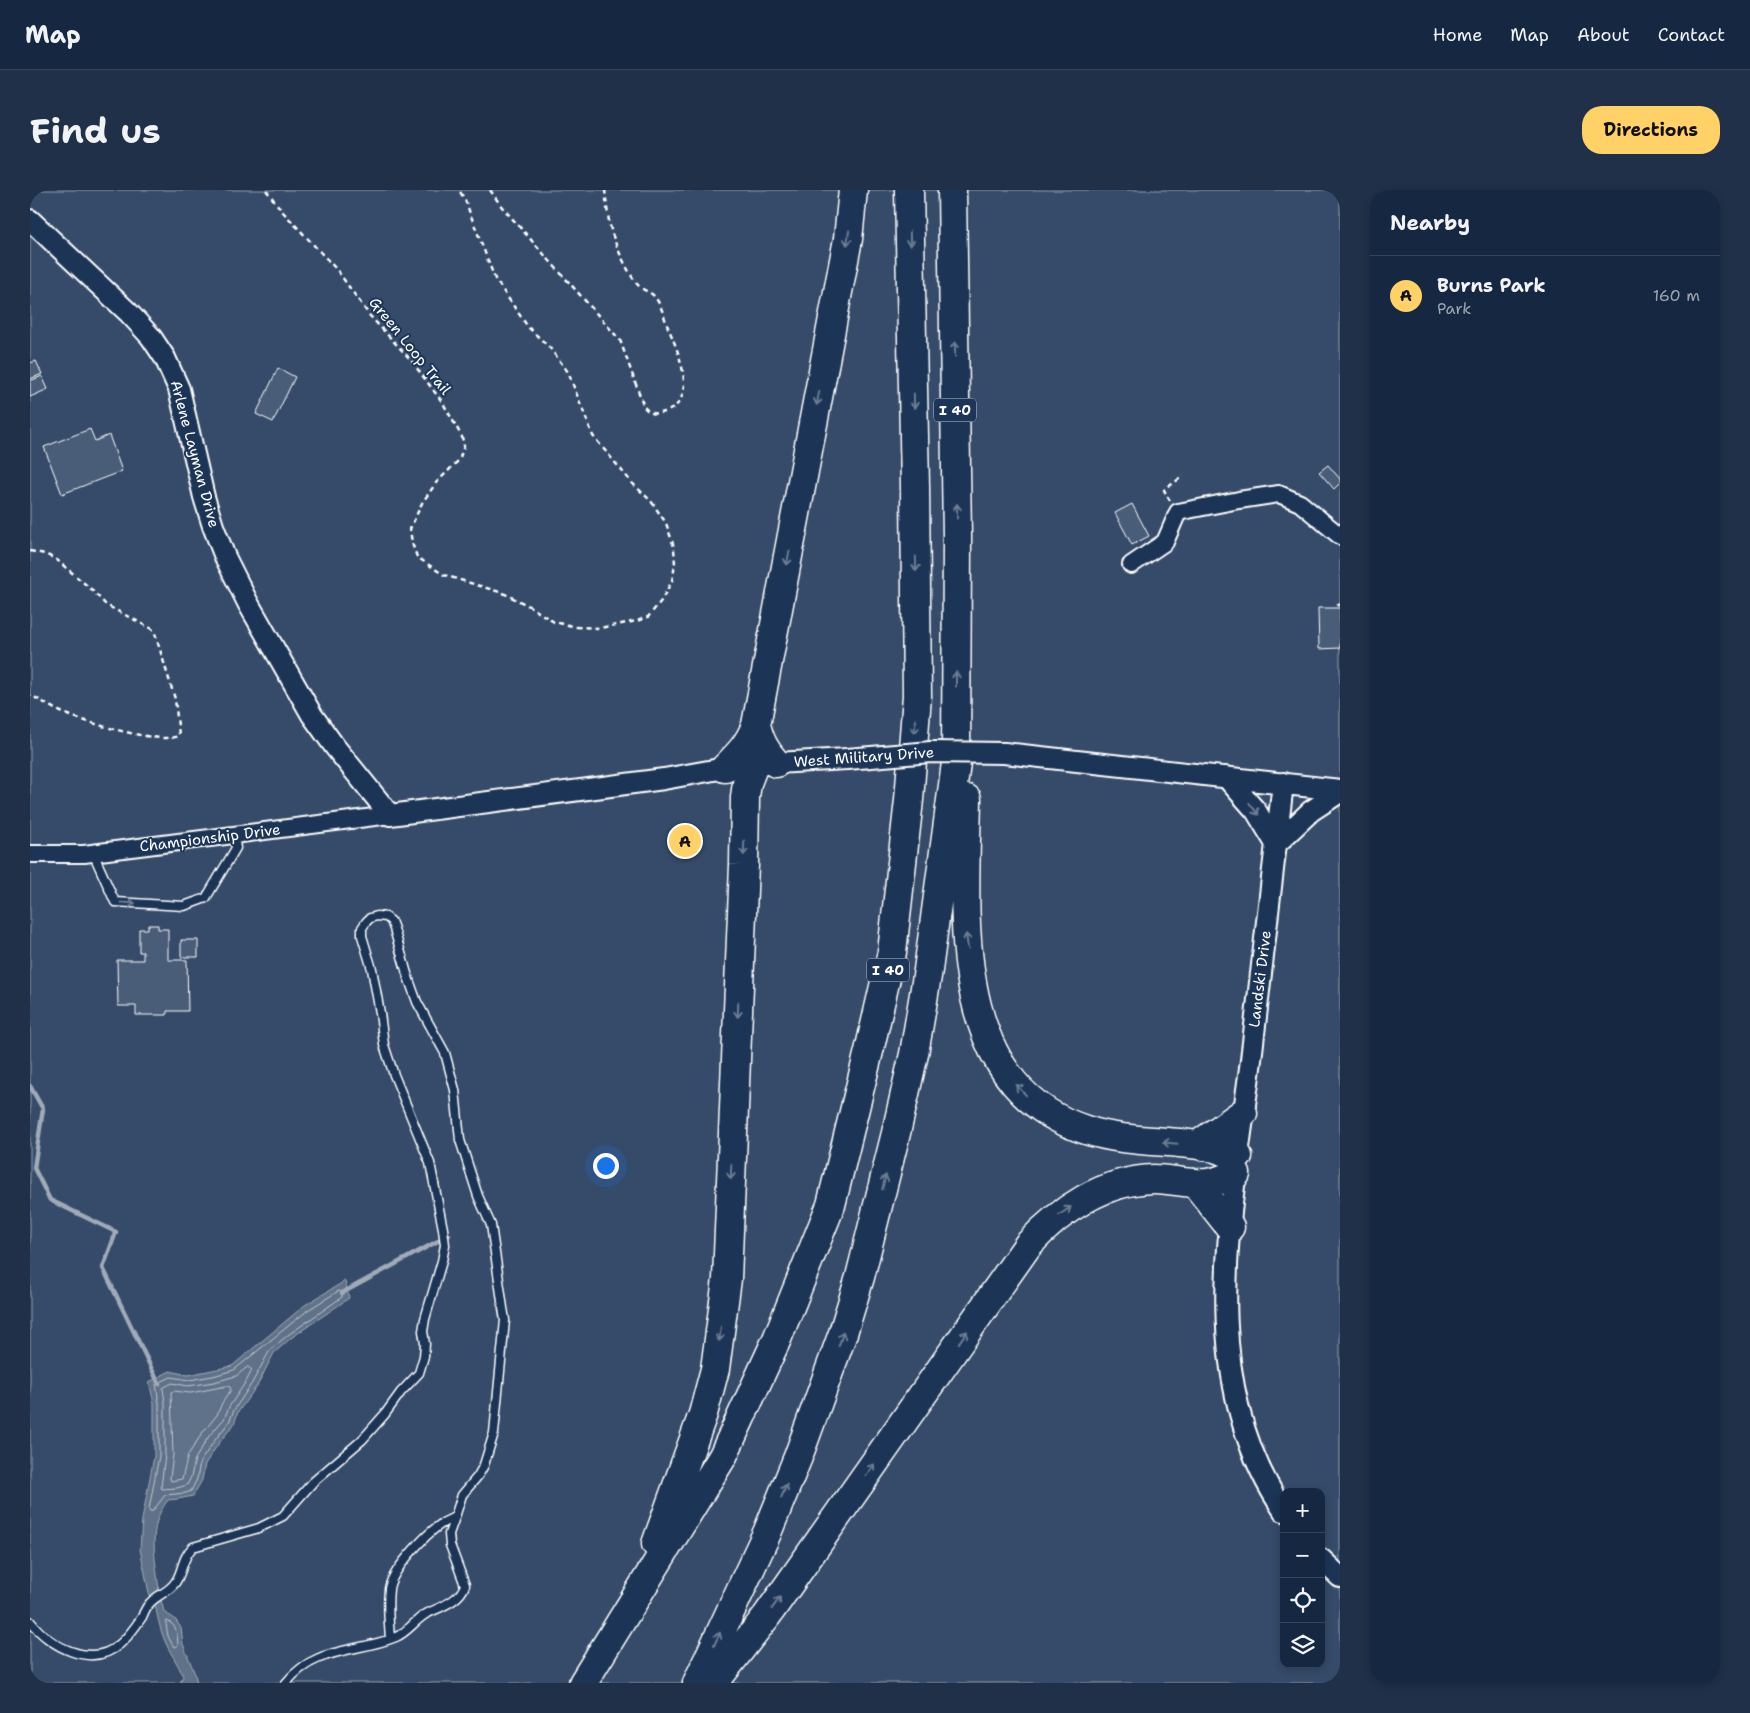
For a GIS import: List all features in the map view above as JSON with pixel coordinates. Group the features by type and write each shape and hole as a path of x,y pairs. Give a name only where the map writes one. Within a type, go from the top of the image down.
{"highway":[{"path":"745,808 718,769 741,752 750,740 756,724 848,239 853,190"},
{"name":"I 40","path":"583,1683 723,1456 777,1339 827,1214 868,1056 892,952 909,800 917,696 916,487 909,190"},
{"name":"I 40","path":"696,1683 767,1533 798,1457 843,1333 860,1277 914,1054 938,902 956,763 957,537 952,190"},
{"path":"641,1588 674,1491 704,1414 715,1369 721,1333 727,1279 745,808 747,784 765,764 756,724"},
{"path":"714,1683 766,1617 1028,1245 1042,1230 1075,1204 1130,1182 1169,1179 1205,1184 1213,1182 1237,1165 1215,1148 1108,1135 1070,1124 1049,1114 1032,1102 1019,1090 1004,1071 993,1053 986,1036 976,1002 965,921 967,778 956,763"},
{"path":"1198,1145 1243,1113"},
{"path":"1195,1182 1230,1227"}],"street":[{"name":"Arlene Layman Drive","path":"30,220 129,313 151,337 166,358 178,389 204,497 225,557 252,610 312,715 335,747 390,815"},
{"path":"1131,565 1165,542 1178,512 1279,494 1300,503 1340,536"},
{"name":"West Military Drive","path":"390,815 664,779 718,769 931,752 1004,753 1340,791"},
{"path":"1226,777 1256,811 1276,844 1311,810 1340,791"},
{"name":"Landski Drive","path":"1280,1504 1260,1469 1245,1434 1235,1399 1229,1364 1226,1323 1230,1227 1284,784"},
{"name":"Championship Drive","path":"30,854 92,853 390,815"},
{"path":"1325,1563 1340,1577"}],"lane":[{"path":"92,853 115,902 184,906 206,898 236,848 234,835"},
{"path":"30,1621 51,1642 84,1655 96,1656 106,1653 120,1644 130,1634 150,1603 175,1584 187,1552 193,1547 259,1528 283,1516 312,1482 362,1440 419,1373 424,1356 423,1332 425,1319 445,1245 430,1163 394,1076 384,1045 372,969 362,936 362,928 370,918 377,916 386,917 391,921 394,929 417,1002 444,1053 455,1090 460,1140 478,1196 491,1225 505,1320 494,1433 484,1465 478,1476 462,1495 449,1534 450,1545 464,1585 463,1592 458,1597 423,1615 402,1634 390,1639 323,1656 309,1662 294,1673 286,1683"},
{"path":"390,1639 389,1588 392,1578 401,1564 432,1531 455,1517"}],"path":[{"name":"Green Loop Trail","path":"266,190 283,212 336,270 370,316 410,359 443,403 462,437 464,446 459,460 436,483 422,503 410,529 417,557 444,575 503,594 529,606 554,622 577,627 600,628 648,617 661,601 672,581 675,565 674,547 666,523 651,500 632,484 593,436 568,372 550,348 528,327 496,279 465,200 459,190"},
{"path":"490,190 620,340 644,407 653,414 663,413 673,409 680,402 683,387 681,356 655,298 635,282 614,239 605,190"},
{"path":"1178,512 1164,490 1183,476"},
{"path":"30,551 45,554 57,560 91,589 106,605 154,630 175,699 179,735 176,738 162,738 110,729 60,712 30,695"}],"shaded area":[{"path":"30,190 1340,190 1340,1683 30,1683"}],"water":[{"path":"345,1281 349,1298 291,1338 274,1353 257,1386 238,1412 234,1424 205,1464 202,1480 193,1496 168,1500 161,1510 157,1521 154,1544 159,1591 150,1598 140,1549 142,1520 154,1456 154,1403 149,1382 170,1371 188,1375 232,1366 305,1305"},
{"path":"161,1600 164,1612 175,1619 181,1628 183,1644 197,1683 180,1683 183,1676 161,1631 155,1604"}],"building":[{"path":"36,361 42,374 30,379 30,363"},
{"path":"278,368 295,377 273,422 256,414"},
{"path":"42,376 48,389 30,397 30,381"},
{"path":"90,429 95,441 109,435 122,471 62,494 44,447"},
{"path":"1328,465 1340,479 1340,483 1334,489 1319,472"},
{"path":"1132,504 1149,536 1132,545 1115,513"},
{"path":"1318,608 1340,608 1340,648 1319,649"},
{"path":"148,925 158,925 158,929 168,929 168,960 187,960 188,1011 167,1011 167,1015 136,1015 136,1006 118,1006 117,960 143,960 143,952 139,952 139,929 148,929"},
{"path":"181,940 198,940 198,957 181,957"}],"waterway":[{"path":"30,1086 43,1109 34,1168 50,1200 116,1232 103,1268 159,1384"},
{"path":"342,1293 449,1235"}],"place":[{"name":"Burns Park","path":"685,841"}]}
